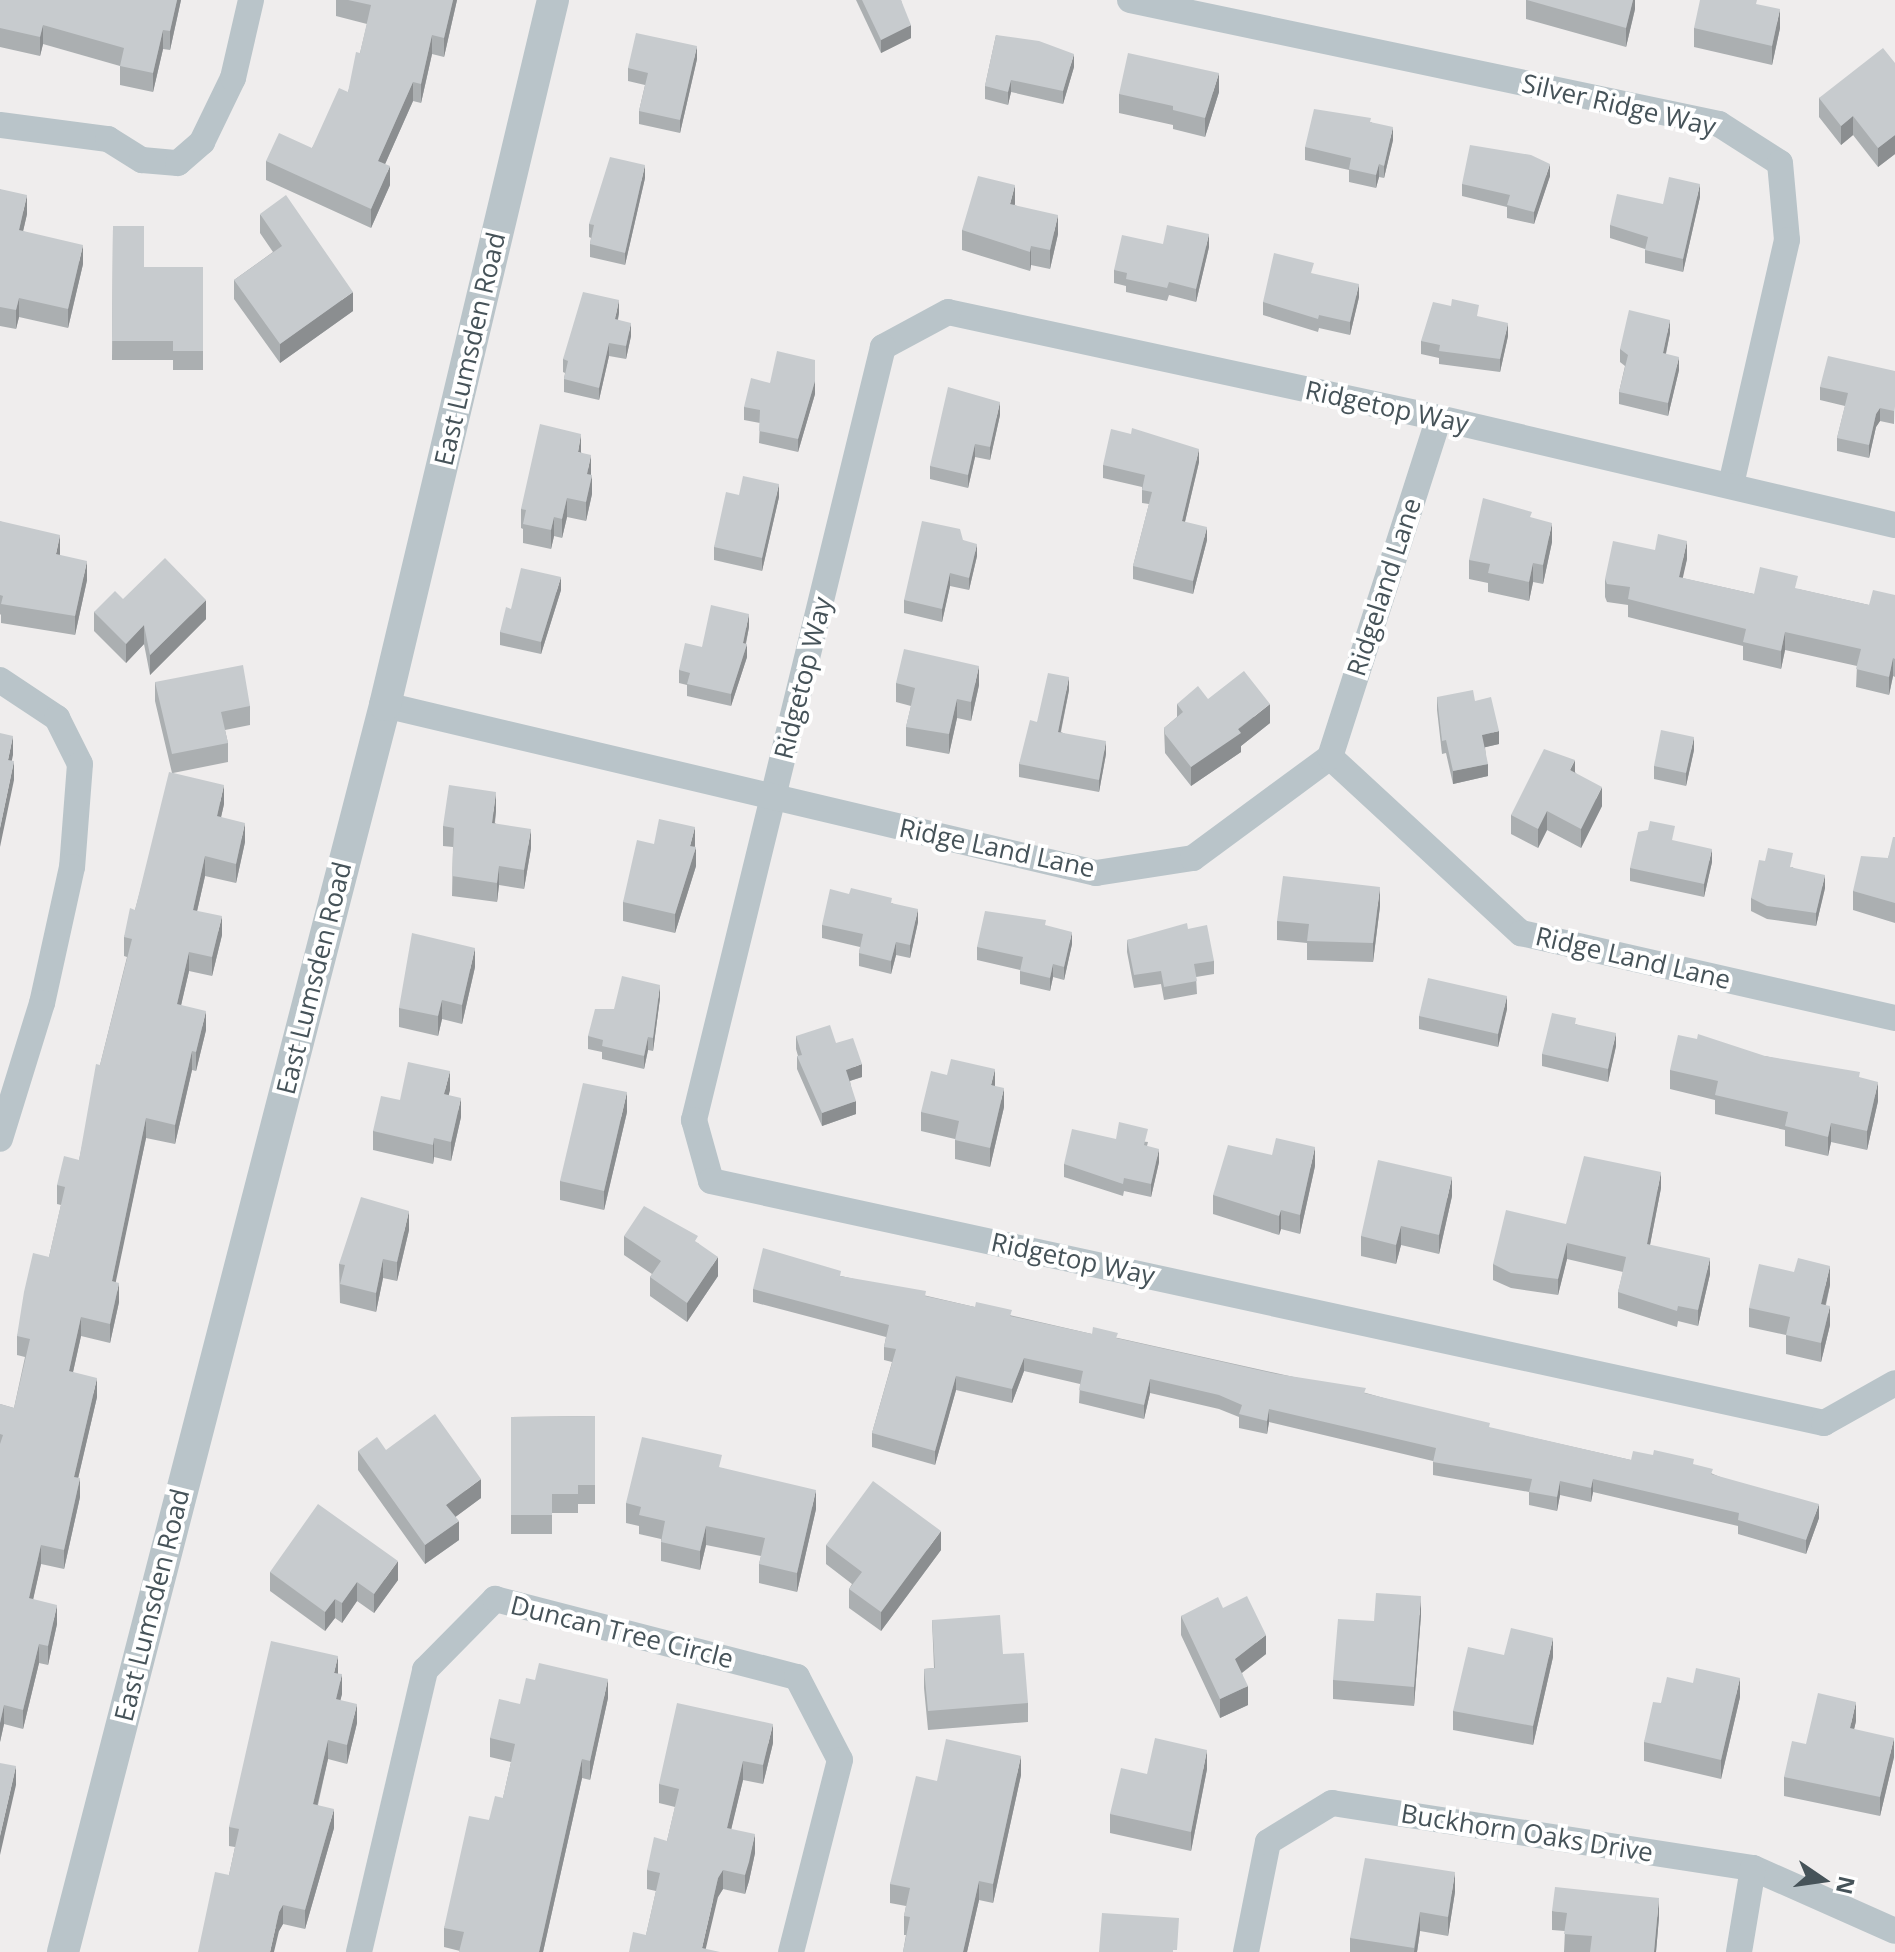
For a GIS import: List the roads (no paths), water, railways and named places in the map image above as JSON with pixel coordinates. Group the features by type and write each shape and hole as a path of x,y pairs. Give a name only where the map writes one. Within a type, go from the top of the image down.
{"street":[{"path":"0,125 108,139 142,160 178,163 202,142 233,78 251,0"},
{"name":"East Lumsden Road","path":"63,1952 385,705 553,0"},
{"name":"Silver Ridge Way","path":"1130,0 1719,124 1780,163 1787,240 1731,485"},
{"name":"Ridgetop Way","path":"1895,525 1439,418 948,312 883,347 694,1120 711,1181 1824,1423 1895,1383"},
{"name":"Ridgeland Lane","path":"1330,757 1439,418"},
{"path":"0,680 57,718 80,764 72,867 42,1003 0,1139"},
{"name":"Ridge Land Lane","path":"385,705 1096,873 1193,858 1330,757 1521,933 1895,1018"},
{"name":"Duncan Tree Circle","path":"359,1952 425,1670 495,1599 797,1677 840,1760 791,1952"},
{"name":"Buckhorn Oaks Drive","path":"1246,1952 1268,1842 1332,1803 1753,1868 1895,1931"},
{"path":"1739,1952 1753,1868"}]}
